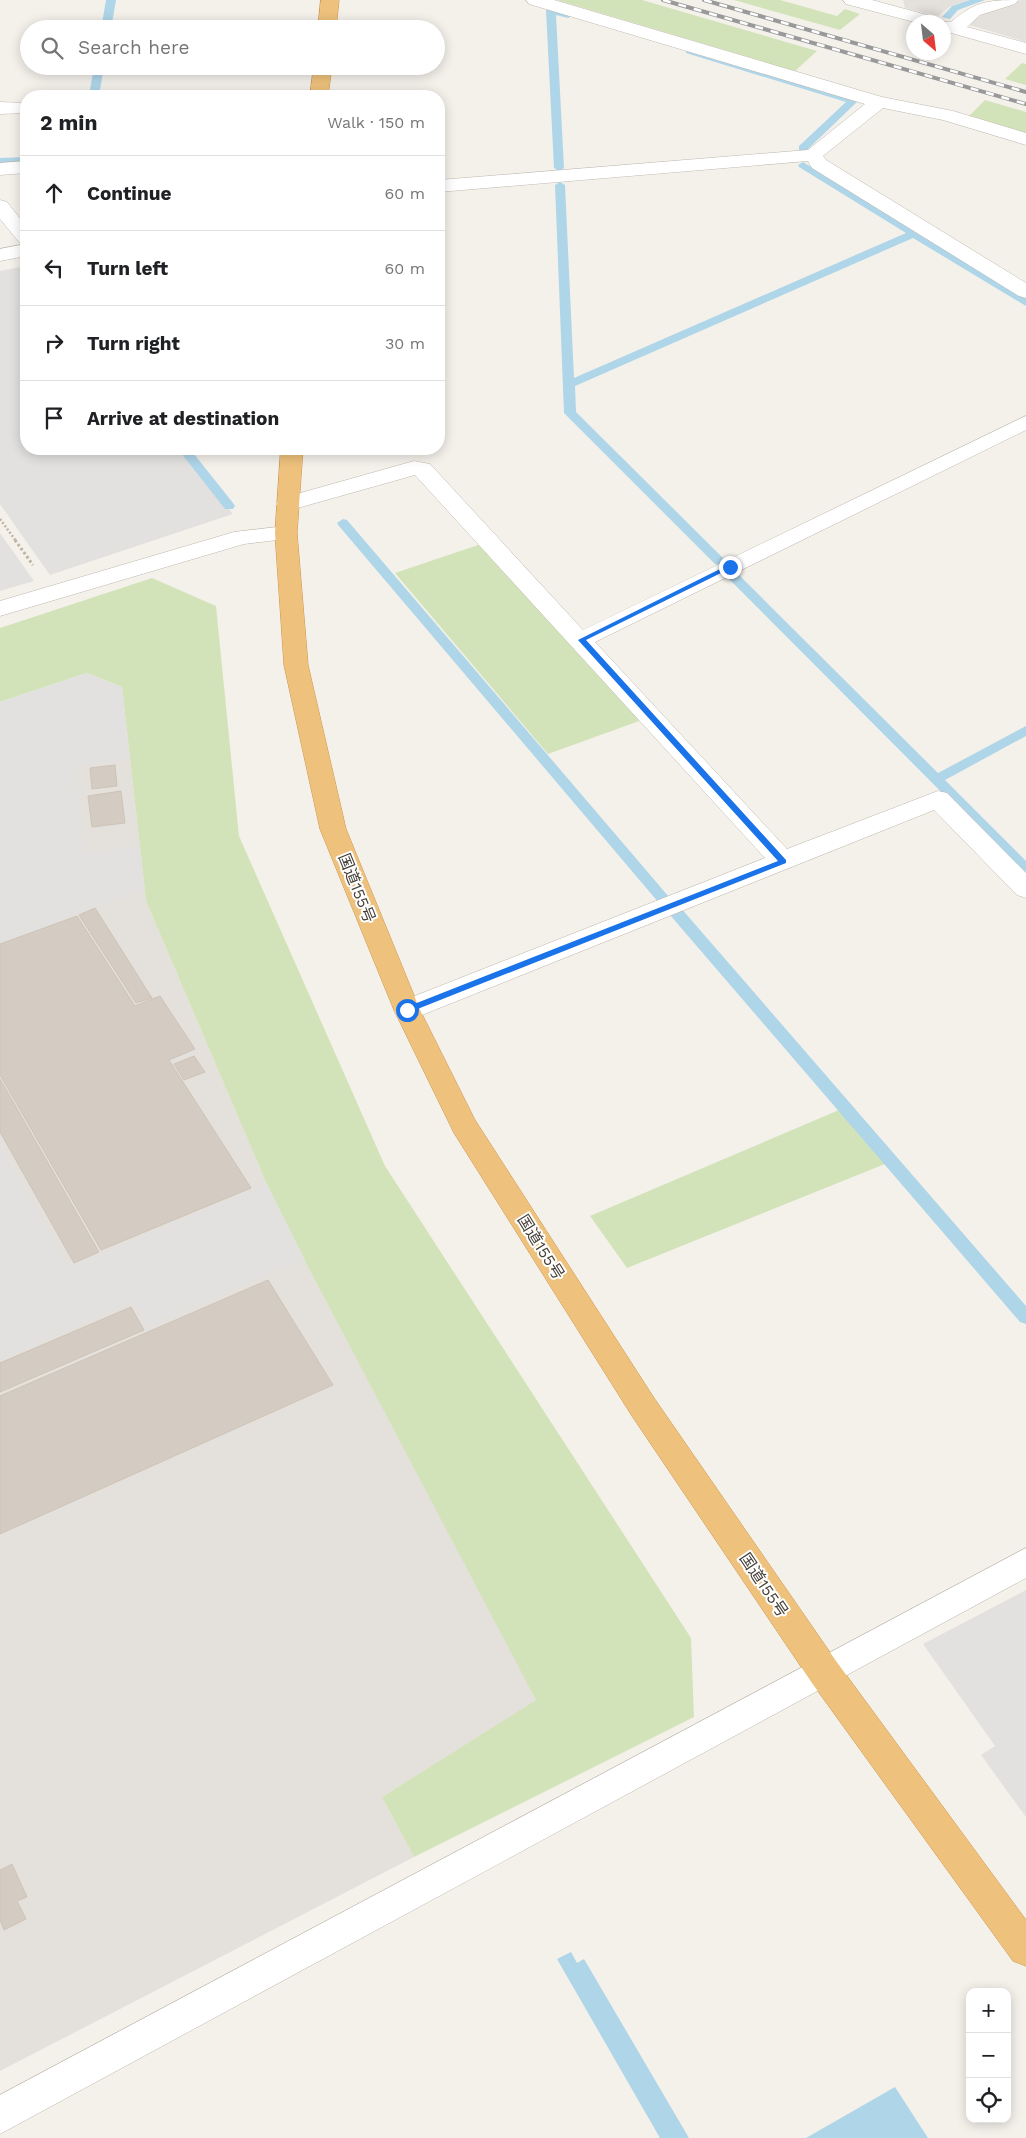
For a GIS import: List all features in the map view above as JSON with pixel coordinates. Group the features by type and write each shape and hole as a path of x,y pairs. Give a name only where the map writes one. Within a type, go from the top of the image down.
{"highway":[{"path":"328,20 330,0"},
{"path":"320,90 322,75"},
{"name":"国道155号","path":"291,455 286,534 296,665 333,829 407,1010 469,1133 643,1408 824,1672 1026,1949"}],"street":[{"path":"535,0 879,102 946,115 1026,139"},
{"path":"852,0 897,7 916,15"},
{"path":"951,26 974,11 1009,0"},
{"path":"951,28 1026,49"},
{"path":"445,185 813,154 879,102"},
{"path":"0,108 20,108"},
{"path":"813,154 820,164 1026,292"},
{"path":"0,168 20,168"},
{"path":"0,206 20,231"},
{"path":"0,254 20,251"},
{"path":"582,640 1026,422"},
{"path":"287,504 414,468 422,468 582,640 783,862"},
{"path":"0,609 242,537 286,534"},
{"path":"407,1010 938,799 1026,889"},
{"path":"0,2115 1026,1562"}],"path":[{"path":"0,519 52,592"}],"shaded area":[{"path":"903,0 969,0 951,6 939,15 905,8"},
{"path":"1026,0 1026,42 966,24 980,13"},
{"path":"20,267 20,455 184,455 233,514 50,575 0,504 0,271"},
{"path":"0,533 34,581 0,591"},
{"path":"87,673 122,687 130,760 76,767 84,853 140,847 145,889 0,943 0,702"},
{"path":"122,687 146,901 277,1208 537,1700 382,1797 414,1857 0,2071 0,702"},
{"path":"0,1145 69,1267 267,1184 304,1258 148,1327 133,1302 0,1360"},
{"path":"1026,1590 1026,1817 981,1755 995,1746 923,1644"}],"green space":[{"path":"557,0 642,0 817,51 795,71"},
{"path":"734,0 780,0 837,16 845,9 860,14 840,30"},
{"path":"1022,63 1026,64 1026,85 1005,79"},
{"path":"985,100 1026,112 1026,134 968,117"},
{"path":"481,544 642,720 548,754 395,573"},
{"path":"152,578 216,606 239,836 385,1166 691,1638 694,1717 414,1857 382,1797 536,1700 277,1208 146,901 122,687 87,673 0,702 0,628"},
{"path":"839,1110 885,1164 627,1268 590,1216"}],"water":[{"path":"571,1952 577,1963 584,1959 689,2138 660,2138 557,1959"},
{"path":"895,2087 928,2138 806,2138"}],"building":[{"path":"115,765 117,786 92,789 90,768"},
{"path":"121,791 125,823 92,827 88,796"},
{"path":"95,908 152,998 136,1003 79,915"},
{"path":"77,916 135,1006 160,996 195,1049 169,1060 251,1188 101,1250 0,1075 0,944"},
{"path":"194,1056 205,1072 184,1080 174,1064"},
{"path":"0,1079 99,1252 74,1263 0,1132"},
{"path":"268,1280 333,1385 0,1534 0,1396"},
{"path":"131,1307 144,1330 0,1392 0,1363"},
{"path":"12,1864 27,1897 17,1901 26,1919 4,1930 0,1920 0,1870"}],"waterway":[{"path":"108,20 111,0"},
{"path":"949,15 955,8 980,0"},
{"path":"559,168 551,10 568,15"},
{"path":"689,51 853,101 803,148"},
{"path":"95,90 98,75"},
{"path":"0,161 20,160"},
{"path":"803,165 1026,303"},
{"path":"560,185 570,413 719,561"},
{"path":"569,384 913,234"},
{"path":"189,455 229,506"},
{"path":"343,523 664,900"},
{"path":"734,577 1026,869"},
{"path":"937,779 1026,730"},
{"path":"675,911 1026,1317"}],"railway":[{"path":"663,0 1026,104"},
{"path":"704,0 1026,92"}],"route":[{"path":"407,1010 783,862 582,640 730,567"}]}
